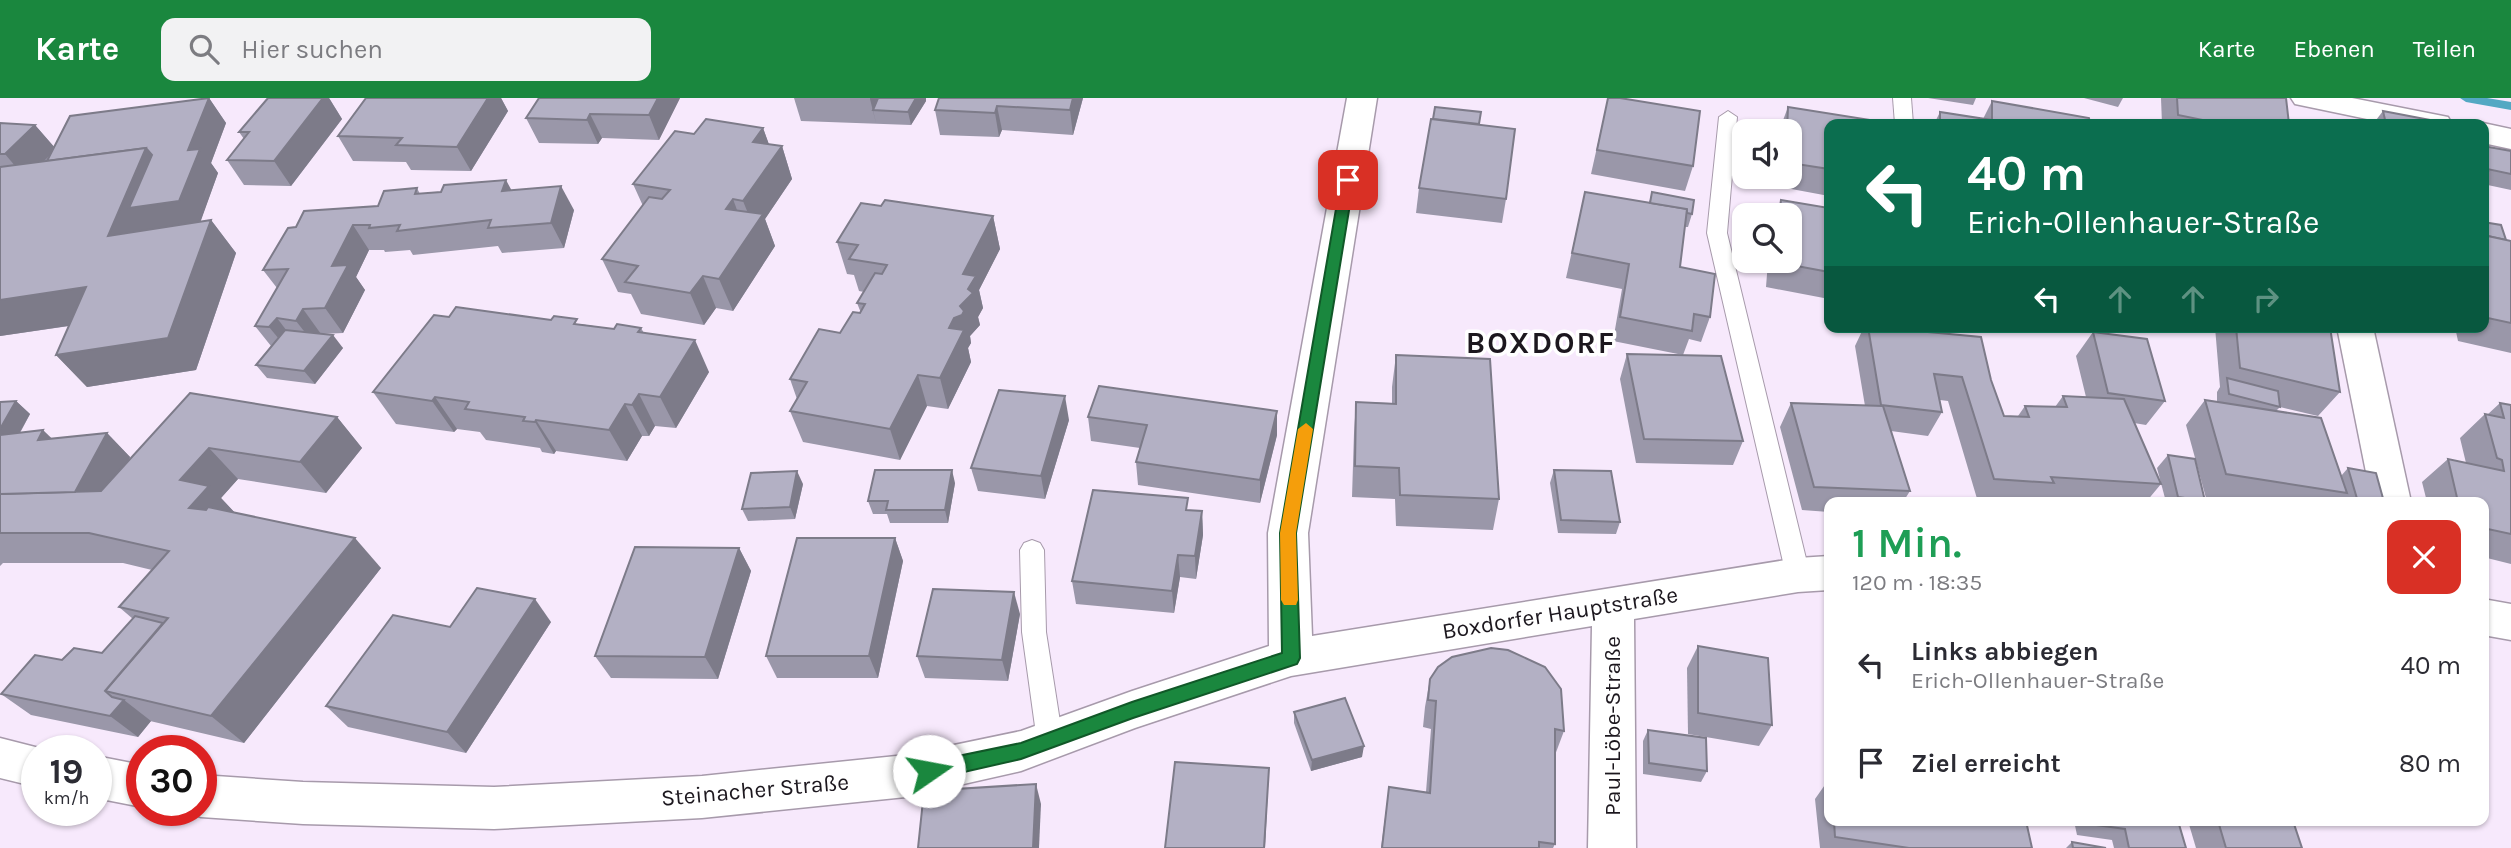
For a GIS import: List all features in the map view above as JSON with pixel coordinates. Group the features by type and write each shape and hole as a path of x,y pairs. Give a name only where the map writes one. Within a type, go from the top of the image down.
{"street":[{"path":"1291,658 1288,533 1362,98"},
{"path":"2312,119 2307,98 2412,119"},
{"path":"2489,134 2511,139"},
{"path":"2356,333 2391,497"},
{"name":"Boxdorfer Hauptstraße","path":"1291,658 1613,604 1813,574"},
{"name":"Paul-Löbe-Straße","path":"1612,848 1613,604"},
{"path":"2489,618 2511,622"},
{"name":"Steinacher Straße","path":"217,797 303,803 494,808 702,797 906,776 1021,751 1132,710 1291,658"},
{"path":"0,758 21,763"}],"lane":[{"path":"1902,98 1904,119"},
{"path":"1728,117 1717,233 1813,574"},
{"path":"1032,550 1034,632 1050,741"}],"building":[{"path":"209,98 188,150 200,149 179,201 129,208 152,155 146,148 47,161 70,116"},
{"path":"268,98 323,98 274,161 227,160 249,132 239,132"},
{"path":"366,98 488,98 457,147 396,145 402,138 338,136"},
{"path":"539,98 658,98 649,115 590,114 587,120 526,118"},
{"path":"878,98 916,98 908,112 873,110"},
{"path":"939,98 1073,98 1070,110 997,106 995,113 935,110"},
{"path":"1608,98 1700,111 1693,166 1597,150"},
{"path":"2177,98 2286,98 2288,119 2198,119 2178,115"},
{"path":"1992,101 2089,119 1992,119"},
{"path":"1435,107 1481,112 1479,124 1433,119"},
{"path":"1788,107 1864,119 1824,119 1824,168 1802,165 1802,119 1788,119"},
{"path":"2383,111 2425,119 2385,119"},
{"path":"1940,112 1986,119 1940,119"},
{"path":"706,119 763,128 753,142 782,146 743,201 733,199 726,209 763,214 719,279 703,276 690,293 625,282 638,266 602,259 649,197 662,199 670,190 633,184 675,131 694,134"},
{"path":"1431,119 1515,129 1506,199 1419,188"},
{"path":"0,123 35,125 5,154 0,154"},
{"path":"2489,147 2511,151 2511,174 2489,169"},
{"path":"146,148 108,236 211,220 168,338 56,355 86,287 0,300 0,167"},
{"path":"506,180 502,191 561,186 551,223 488,228 491,220 397,231 400,225 369,228 370,225 353,225 332,266 348,265 325,308 303,309 296,321 277,318 269,327 255,326 288,269 263,270 288,228 296,227 304,211 378,206 384,191 417,188 415,194 441,192 444,185"},
{"path":"1585,192 1687,209 1680,267 1715,274 1710,317 1694,314 1692,331 1620,317 1629,264 1572,253"},
{"path":"1652,192 1694,200 1692,214 1687,213 1687,209 1650,203"},
{"path":"885,200 993,216 963,274 976,276 968,289 973,293 960,306 964,311 962,315 954,318 949,328 964,330 940,378 918,375 890,429 790,411 807,382 790,379 819,329 840,333 853,312 860,313 865,304 857,303 875,273 882,274 887,265 849,259 858,245 837,242 861,203 881,206"},
{"path":"1802,204 1824,207 1824,271 1802,267"},
{"path":"2489,223 2501,225 2506,240 2489,236"},
{"path":"2489,236 2511,241 2511,323 2489,318"},
{"path":"456,307 551,320 554,316 577,319 574,324 614,329 617,324 641,328 638,332 695,340 660,397 639,394 632,405 625,404 609,430 536,420 523,421 525,417 465,409 469,402 435,397 432,401 373,392 434,315 449,317"},
{"path":"285,330 333,335 304,371 256,365"},
{"path":"1869,333 1939,333 1981,337 1991,380 2004,416 2029,417 2025,406 2067,407 2063,396 2124,399 2161,484 2051,477 2054,483 1994,479 1962,377 1934,374 1942,412 1881,405"},
{"path":"2093,333 2147,339 2165,401 2108,393"},
{"path":"2237,333 2331,333 2340,392 2240,368"},
{"path":"1627,354 1721,356 1743,441 1644,439"},
{"path":"1396,355 1490,359 1499,499 1400,495 1399,468 1355,466 1356,402 1396,404"},
{"path":"2227,378 2278,391 2280,407 2229,394"},
{"path":"1099,386 1277,411 1260,480 1136,462 1147,425 1088,417"},
{"path":"999,390 1065,396 1041,476 971,468"},
{"path":"190,393 337,417 300,462 209,448 180,480 209,486 189,508 206,510 208,507 355,538 211,716 105,691 168,618 119,607 169,551 89,533 0,533 0,494 101,491"},
{"path":"2205,400 2321,418 2347,493 2226,474"},
{"path":"16,401 0,429 0,402"},
{"path":"1791,403 1883,406 1910,491 1814,487"},
{"path":"2500,403 2511,405 2511,534 2489,529 2489,497 2457,497 2448,459 2504,471 2502,460 2497,458 2485,414 2504,418"},
{"path":"43,430 38,440 107,433 75,492 0,494 0,435"},
{"path":"2168,455 2195,459 2204,497 2178,497"},
{"path":"2348,468 2376,473 2383,497 2357,497"},
{"path":"875,470 952,470 945,510 886,510 888,501 868,501"},
{"path":"1554,470 1611,471 1620,522 1561,520"},
{"path":"797,471 790,507 742,509 751,473"},
{"path":"1093,490 1188,498 1186,510 1202,511 1195,556 1178,555 1172,591 1072,581"},
{"path":"797,538 895,538 869,656 766,656"},
{"path":"635,547 739,548 705,657 595,656"},
{"path":"477,588 535,599 447,732 326,706 393,615 450,627"},
{"path":"933,589 1014,592 1002,660 917,656"},
{"path":"135,616 163,623 105,691 112,697 124,700 110,716 1,694 35,655 62,660 74,648 102,653"},
{"path":"1698,646 1768,658 1772,725 1698,713"},
{"path":"1491,648 1508,650 1545,667 1561,689 1564,731 1555,729 1555,844 1539,842 1539,848 1382,848 1389,787 1430,793 1436,701 1428,700 1430,679 1438,667 1452,657"},
{"path":"1345,698 1364,746 1312,760 1294,712"},
{"path":"1648,730 1706,738 1707,771 1649,763"},
{"path":"1175,762 1269,768 1264,848 1165,848"},
{"path":"1036,784 1033,848 918,848 924,791"},
{"path":"1834,826 2027,826 2032,848 1909,848 1835,837"},
{"path":"2103,826 2179,826 2186,848 2129,848 2125,829"},
{"path":"2219,826 2295,826 2302,848 2226,848"},
{"path":"2072,842 2106,848 2073,848"}],"waterway":[{"path":"2466,98 2511,106"}],"slow traffic":[{"path":"1290,600 1288,533 1306,429"}],"district":[{"name":"BOXDORF","path":"1541,343"}],"route":[{"path":"929,771 1021,751 1132,710 1291,658 1288,533 1348,180"}]}
